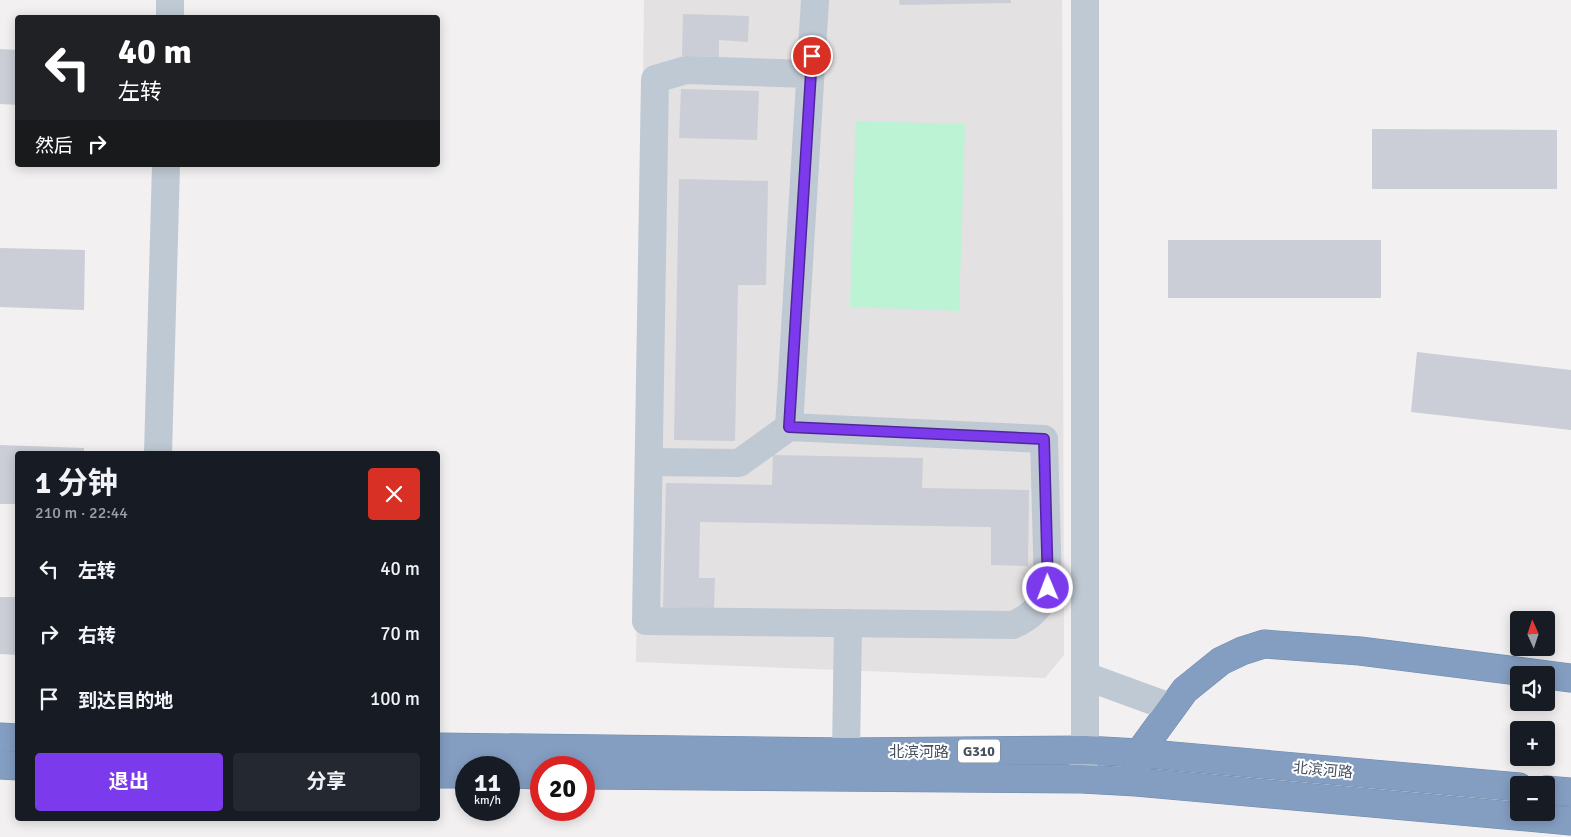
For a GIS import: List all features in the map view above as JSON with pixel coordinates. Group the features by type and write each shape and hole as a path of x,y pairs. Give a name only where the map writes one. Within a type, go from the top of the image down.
{"highway":[{"path":"1136,782 1139,753 1170,707 1202,674 1242,651 1264,644 1360,651 1571,678"},
{"path":"0,737 15,738"},
{"name":"北滨河路","path":"440,747 846,752 1085,750 1139,753 1510,787"},
{"path":"0,766 15,766"},
{"path":"440,774 455,774"},
{"name":"北滨河路","path":"595,775 1082,779 1136,782 1571,821"},
{"path":"1555,791 1571,792"}],"street":[{"path":"170,0 170,15"},
{"path":"789,427 815,0"},
{"path":"1082,779 1085,750 1086,0"},
{"path":"649,462 739,463 789,427 1044,439 1048,588 1043,601 1036,611 1025,620 1013,625 1000,626 646,622 655,79 686,70 810,74"},
{"path":"158,451 166,167"},
{"path":"846,752 848,623"},
{"path":"1085,676 1170,707"}],"shaded area":[{"path":"644,0 1062,0 1064,655 1045,678 636,662"}],"green space":[{"path":"856,121 965,124 959,311 850,307"}],"building":[{"path":"899,0 1011,0 1011,3 900,5"},
{"path":"683,14 749,16 748,42 719,40 719,57 682,56"},
{"path":"0,49 15,50 15,105 0,104"},
{"path":"681,89 759,91 757,140 679,138"},
{"path":"1372,129 1557,130 1557,189 1372,189"},
{"path":"679,179 768,181 766,285 738,285 735,441 674,440"},
{"path":"1168,240 1381,240 1381,298 1168,298"},
{"path":"0,248 85,250 84,310 0,307"},
{"path":"1417,352 1571,370 1571,430 1411,412"},
{"path":"0,445 84,448 84,451 15,451 15,504 0,504"},
{"path":"773,455 923,458 922,488 1029,490 1028,566 991,565 991,527 700,522 699,578 715,578 714,609 663,607 666,483 772,485"},
{"path":"0,597 15,597 15,655 0,654"}],"route":[{"path":"812,56 789,427 1044,439 1048,588"}]}
